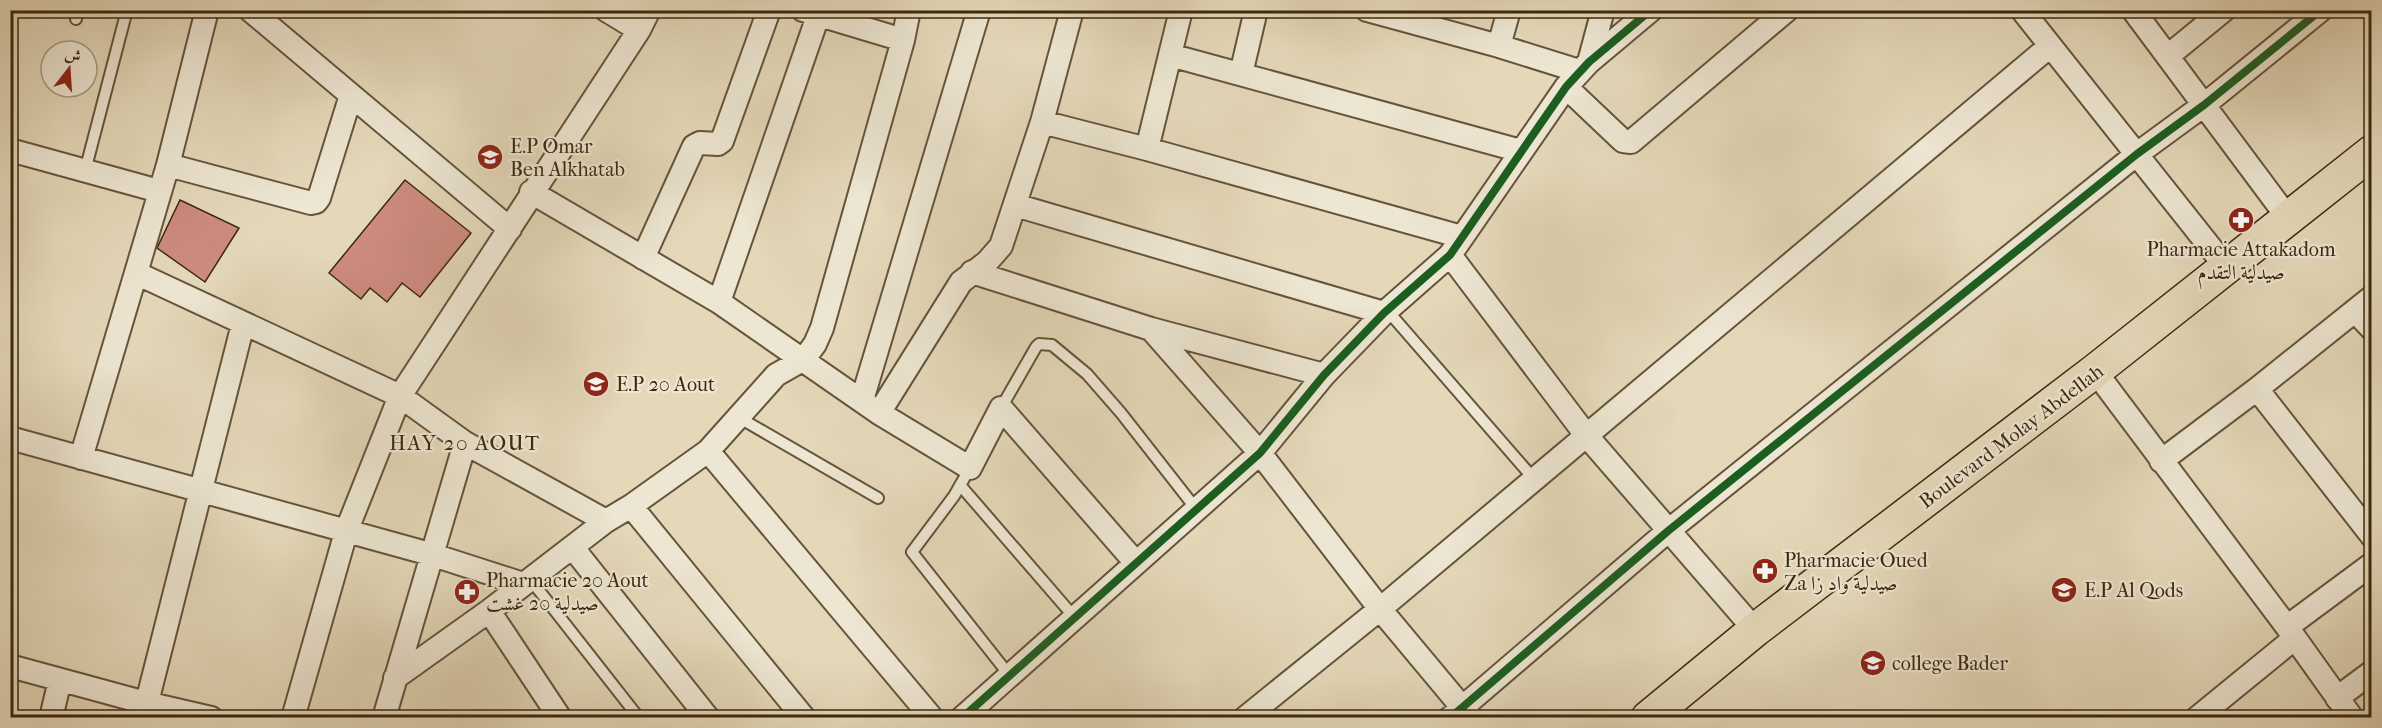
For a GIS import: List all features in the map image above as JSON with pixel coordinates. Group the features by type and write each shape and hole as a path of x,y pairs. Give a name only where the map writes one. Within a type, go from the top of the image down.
{"main road":[{"name":"Boulevard Molay Abdellah","path":"1648,717 1755,630 2095,371 2371,154"}],"street":[{"path":"81,458 168,165 207,10"},
{"path":"250,10 510,229"},
{"path":"293,717 346,532 400,396 644,20 606,10"},
{"path":"643,258 694,147 700,143 718,144 722,141 769,10"},
{"path":"395,678 489,611 606,521 708,451 776,375 804,360 816,344 822,328 903,40 909,10"},
{"path":"870,407 980,10"},
{"path":"870,407 953,294 972,272 987,262 1001,246 1042,122 1072,10"},
{"path":"1147,149 1181,10"},
{"path":"1241,74 1256,10"},
{"path":"1367,10 1413,17 1578,73 1623,141 1631,142 1787,10"},
{"path":"1499,46 1509,10"},
{"path":"1578,73 1604,10"},
{"path":"962,717 1260,453 1324,375 1386,311 1456,246 1578,73 1651,10"},
{"path":"2022,10 2226,267"},
{"path":"2168,56 2224,10"},
{"path":"1150,329 1260,453 1461,714 1668,531 2137,154 2204,105 2320,10"},
{"path":"719,302 814,12 903,40"},
{"path":"2139,12 2168,56 2288,218"},
{"path":"1245,717 1380,609 2050,46"},
{"path":"1170,55 1521,151"},
{"path":"168,165 311,203 316,202 320,198 351,95"},
{"path":"1042,122 1147,149 1456,246 1586,435 1755,630"},
{"path":"10,150 159,191"},
{"path":"531,192 719,302 804,360 965,477 1001,408 1136,563"},
{"path":"1015,206 1386,311"},
{"path":"972,272 1150,329 1324,375"},
{"path":"136,273 400,396 465,442 606,521"},
{"path":"2161,461 2257,389 2363,304 2372,329"},
{"path":"144,710 243,324"},
{"path":"2095,371 2291,633 2344,711 2372,672"},
{"path":"2257,389 2372,536"},
{"path":"10,438 526,582"},
{"path":"384,717 430,554 465,442"},
{"path":"708,451 932,717"},
{"path":"631,506 804,717"},
{"path":"573,548 708,717"},
{"path":"2197,717 2372,564"},
{"path":"489,611 560,717"},
{"path":"10,666 60,680 144,710 211,717"},
{"path":"51,717 60,680"}],"lane":[{"path":"85,171 127,10"},
{"path":"1386,311 1534,478"},
{"path":"1001,408 1036,347 1039,344 1052,345 1094,381 1197,510"},
{"path":"738,417 878,498"},
{"path":"1010,676 912,552 965,477 1075,618"},
{"path":"526,582 639,717"}],"building":[{"path":"405,180 471,233 420,297 402,283 387,302 370,288 361,299 329,273"},
{"path":"180,200 239,228 205,282 157,248"}],"cycle path":[{"path":"962,718 1260,453 1324,375 1384,313 1450,255 1566,87 1589,62 1651,10"},
{"path":"1450,718 1668,531 2137,154 2204,105 2321,10"}],"place":[{"name":"E.P Omar Ben Alkhatab","path":"490,157"},
{"name":"Pharmacie Attakadom صيدلية التقدم","path":"2241,220"},
{"name":"E.P 20 Aout","path":"596,384"},
{"name":"Pharmacie Oued Za صيدلية واد زا","path":"1765,571"},
{"name":"E.P Al Qods","path":"2064,590"},
{"name":"Pharmacie 20 Aout صيدلية 20 غشت","path":"467,592"},
{"name":"college Bader","path":"1873,663"}],"district":[{"name":"HAY 20 AOUT","path":"465,443"}]}
